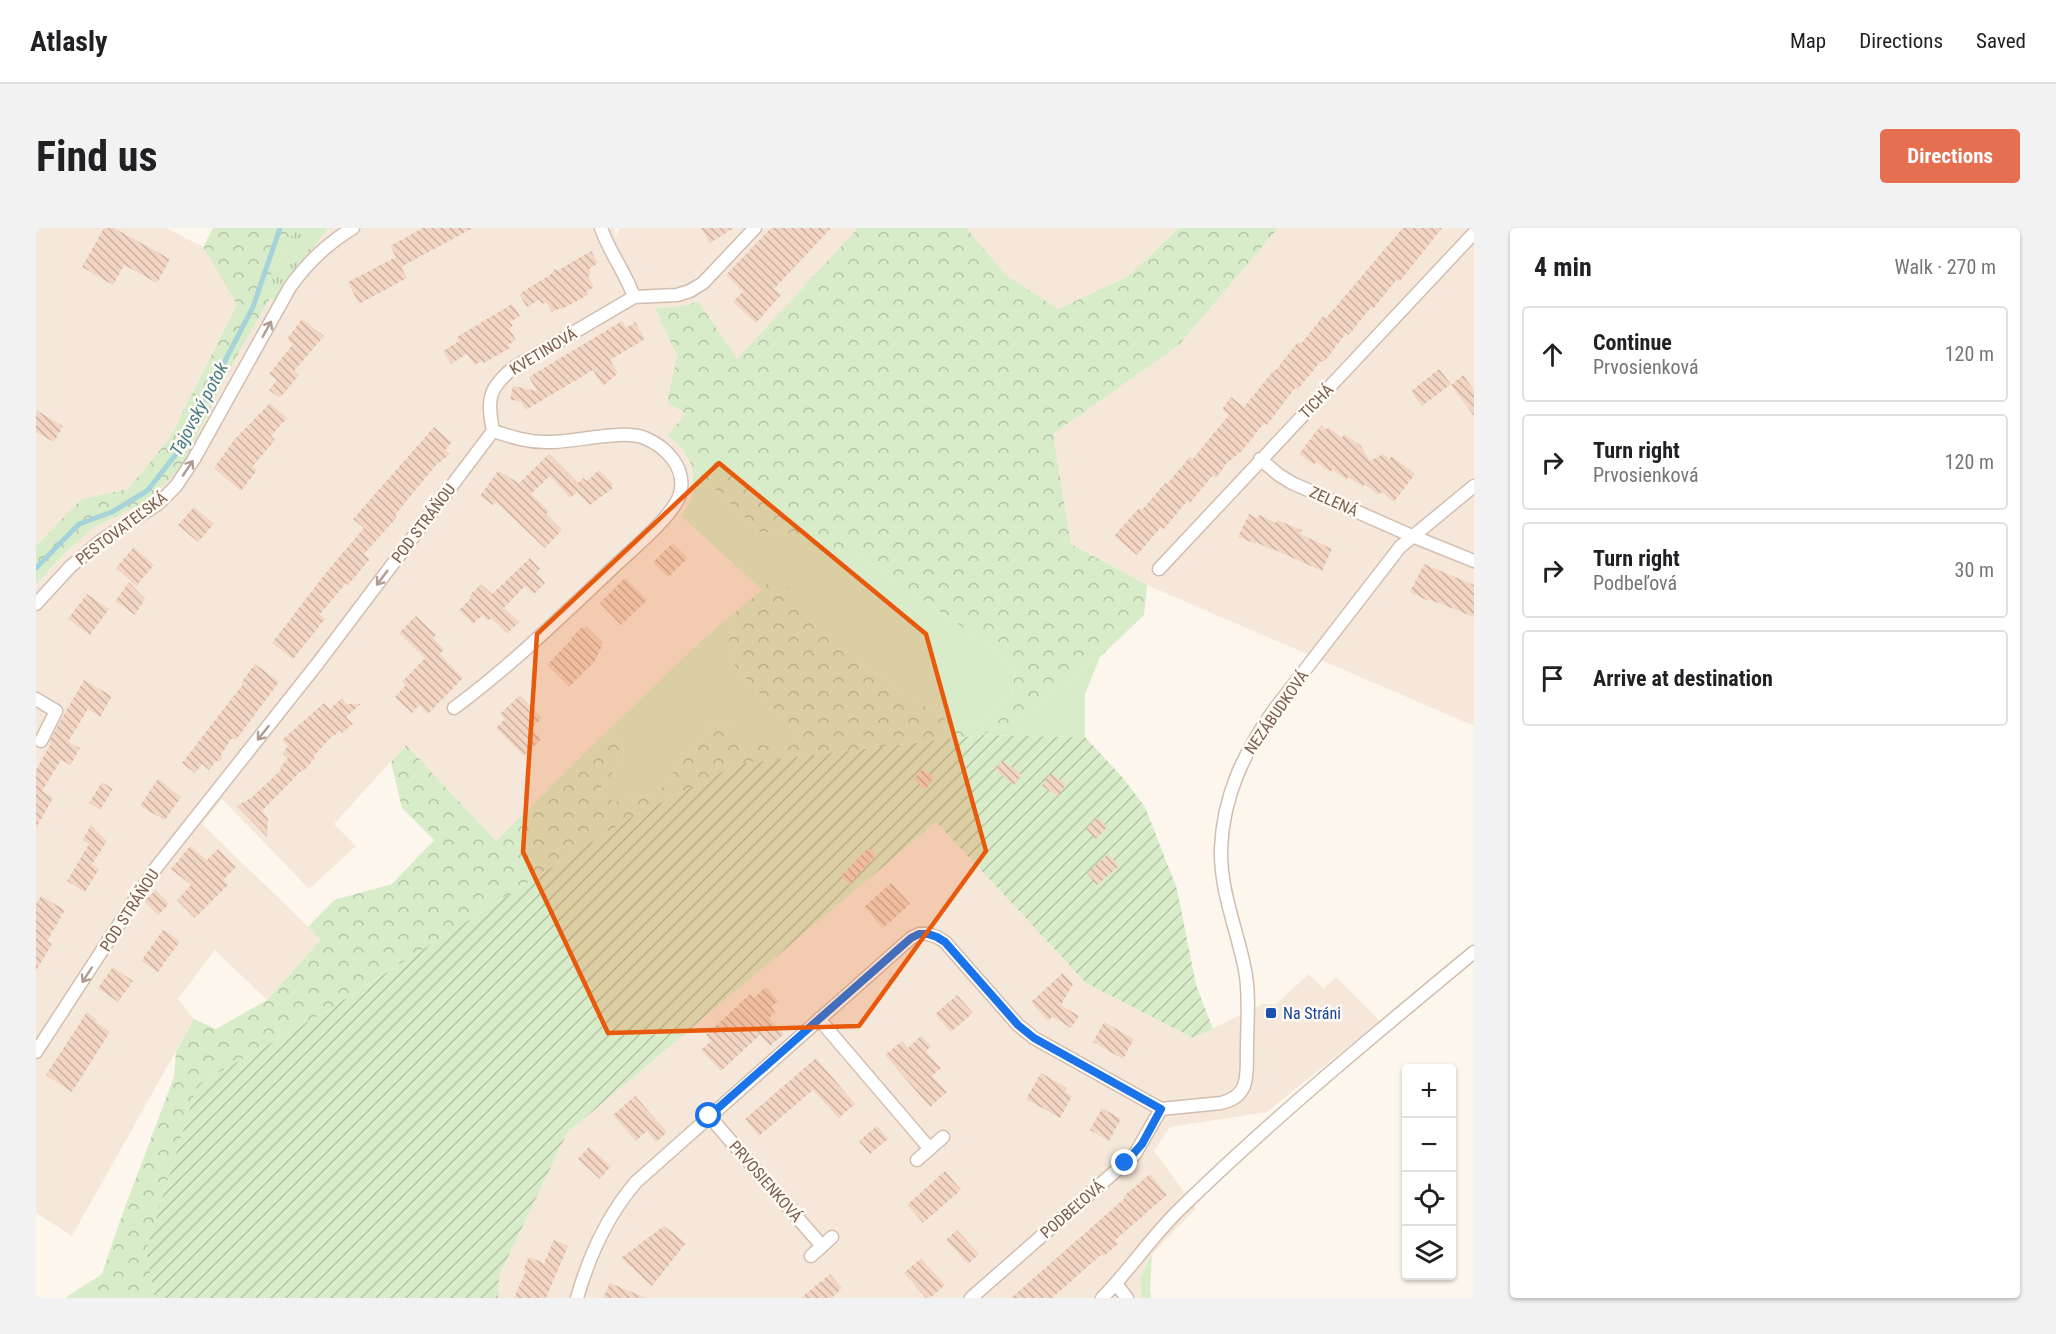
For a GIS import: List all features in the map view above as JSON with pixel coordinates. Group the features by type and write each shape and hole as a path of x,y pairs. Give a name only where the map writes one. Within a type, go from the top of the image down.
{"street":[{"name":"PESTOVATEĽSKÁ","path":"36,604 70,567 102,540 158,504 176,486 194,459 290,287 306,265 336,238 353,228"},
{"path":"601,228 628,278 634,297"},
{"name":"KVETINOVÁ","path":"493,431 490,397 497,381 513,368 634,297 677,295 690,291 703,283 755,228"},
{"name":"TICHÁ","path":"1159,569 1474,233"},
{"path":"454,708 520,656 594,586 671,511 680,494 681,476 674,459 660,446 643,437 623,433 580,440 548,442 523,440 493,431"},
{"name":"POD STRÁŇOU","path":"36,1052 155,869 318,663 493,431"},
{"name":"ZELENÁ","path":"1260,459 1292,483 1474,561"},
{"path":"1412,536 1474,486"},
{"name":"NEZÁBUDKOVÁ","path":"1161,1109 1230,1101 1243,1090 1246,1081 1248,1008 1245,973 1228,908 1221,850 1229,795 1241,762 1257,734 1400,548 1412,536"},
{"path":"36,699 58,708 41,741"},
{"path":"577,1298 603,1231 622,1198 647,1171 911,938 919,934 928,934 945,942 1002,1009 1034,1038 1161,1109"},
{"path":"1102,1298 1153,1237 1238,1155 1302,1096 1474,952"},
{"path":"819,1019 930,1149"},
{"name":"PODBEĽOVÁ","path":"971,1298 1130,1159 1142,1144 1161,1109"},
{"name":"PRVOSIENKOVÁ","path":"709,1116 822,1246"},
{"path":"917,1160 943,1137"},
{"path":"811,1256 832,1237"},
{"path":"1116,1284 1127,1298"}],"highlighted area":[{"path":"719,463 926,634 986,851 859,1026 608,1033 523,852 537,634"}],"shaded area":[{"path":"36,228 166,228 203,247 237,304 170,438 128,490 81,499 36,546"},
{"path":"329,228 614,228 616,236 620,228 858,228 737,360 698,301 683,306 655,308 677,356 667,402 687,414 683,449 693,468 692,497 681,516 762,590 700,642 496,841 406,745 334,824 356,846 309,889 222,799 202,824 321,939 267,1000 215,950 178,999 194,1019 72,1236 36,1213 36,584 66,552 95,527 147,501 231,367 270,298 277,301 305,258"},
{"path":"966,228 1179,228 1127,277 1058,309 1006,275"},
{"path":"1278,228 1474,228 1474,726 1147,585 1071,544 1053,434 1179,345"},
{"path":"936,822 1086,983 1193,1038 1263,1004 1276,1004 1309,974 1323,989 1336,977 1380,1021 1267,1112 1170,1127 1154,1151 1196,1208 1152,1254 1140,1279 1142,1298 498,1298 499,1276 567,1133"}],"green space":[{"path":"213,228 296,228 269,279 270,298 231,367 182,466 147,501 95,527 66,552 36,584 36,546 81,499 128,489 170,438 237,304 203,247"},
{"path":"296,228 329,228 305,258 277,302 270,298 269,279"},
{"path":"858,228 966,228 1006,275 1058,309 1127,277 1179,228 1278,228 1179,345 1053,434 1071,544 1147,585 1144,615 1100,657 1024,716 982,735 738,764 626,820 323,1013 197,1085 146,1251 155,1298 65,1298 102,1274 174,1077 176,1052 194,1019 216,1029 267,1000 321,939 308,927 334,900 392,884 434,840 402,808 391,762 406,745 496,841 600,738 622,742 624,758 596,794 619,802 658,792 708,727 731,723 752,745 791,746 795,732 736,668 728,647 733,614 762,590 775,573 876,674 954,725 981,723 1011,697 1015,672 985,643 869,562 803,534 760,532 693,468 683,449 667,435 686,414 667,402 677,356 655,308 683,306 698,301 737,359"},
{"path":"693,468 760,532 803,534 869,562 985,643 1015,672 1011,697 981,723 954,725 876,674 775,574 762,590 681,516 692,497"},
{"path":"733,614 728,647 736,668 795,732 791,746 752,746 731,723 708,727 658,792 619,802 596,794 624,758 622,742 600,738 700,642"},
{"path":"1100,657 1085,694 1085,737 982,735 1024,716"},
{"path":"982,735 1085,737 1123,778 1145,807 1177,889 1196,985 1213,1029 1193,1038 1086,983 936,822 567,1133 499,1276 498,1298 155,1298 146,1251 197,1085 323,1013 626,820 738,764"},
{"path":"1152,1254 1151,1298 1142,1298 1140,1279"}],"building":[{"path":"104,228 114,228 170,259 157,283 124,265 113,285 82,267"},
{"path":"423,228 473,228 401,267 407,278 359,304 348,282 396,257 390,246"},
{"path":"701,228 734,228 710,243"},
{"path":"771,228 831,228 774,289 781,295 756,323 733,302 743,291 726,275"},
{"path":"1403,228 1442,228 1400,281 1396,280 1349,335 1346,333 1324,362 1321,361 1298,389 1296,387 1267,425 1264,423 1242,451 1227,463 1216,478 1213,475 1190,503 1187,501 1164,529 1161,527 1137,555 1114,536 1139,508 1142,510 1190,457 1193,459 1229,415 1222,409 1231,397 1244,407 1298,342 1301,344 1323,316 1326,318"},
{"path":"591,251 598,263 589,269 591,274 588,276 594,287 586,292 588,295 552,312 546,302 542,304 539,300 527,307 519,294 550,275 555,269 557,271"},
{"path":"512,304 520,316 510,322 513,326 509,328 516,340 508,345 510,348 484,363 482,361 474,365 467,354 451,364 443,351 459,341 457,337"},
{"path":"302,319 324,336 294,371 299,375 280,398 269,390 277,380 269,374 293,344 287,339"},
{"path":"622,321 626,328 635,322 645,339 610,360 618,373 603,386 593,370 526,410 521,402 510,399 513,386 537,391 529,377"},
{"path":"1439,369 1451,384 1422,406 1411,391"},
{"path":"1463,375 1474,390 1474,416 1451,385"},
{"path":"270,403 287,418 271,436 275,440 252,467 257,470 241,491 214,468 234,440"},
{"path":"36,410 63,426 54,442 36,432"},
{"path":"1321,425 1326,430 1328,427 1342,438 1344,434 1361,446 1370,461 1383,454 1389,459 1392,456 1415,474 1394,502 1381,492 1378,495 1364,484 1363,487 1348,477 1346,480 1332,469 1331,472 1316,462 1314,465 1299,454"},
{"path":"434,427 452,442 445,450 450,454 436,465 395,515 397,517 364,554 370,559 320,614 325,619 293,659 272,643 364,528 353,519"},
{"path":"549,454 578,483 583,478 587,481 599,470 613,484 611,486 613,488 590,505 577,492 570,498 550,476 531,494 549,511 546,514 562,530 545,548 496,502 493,505 480,496 498,471 519,483"},
{"path":"194,507 214,524 198,542 178,525"},
{"path":"1249,514 1258,518 1259,515 1276,523 1277,520 1302,530 1300,534 1332,549 1322,571 1256,542 1256,544 1238,537"},
{"path":"673,543 688,558 668,577 653,562"},
{"path":"134,547 154,565 136,586 116,568"},
{"path":"530,558 540,569 536,573 545,583 534,594 525,586 504,608 519,622 507,634 491,618 488,621 483,615 473,624 459,610 481,584 492,594"},
{"path":"1424,564 1474,585 1474,617 1428,599 1428,601 1410,592"},
{"path":"625,578 647,600 621,625 600,603"},
{"path":"129,582 145,599 135,615 115,601"},
{"path":"87,594 109,609 90,635 68,619"},
{"path":"416,616 436,635 433,638 444,649 440,654 463,678 428,714 419,705 412,713 395,697 406,685 402,682 425,658 399,633"},
{"path":"586,626 603,643 595,661 569,687 547,665 582,627 584,629"},
{"path":"255,664 279,682 236,740 232,738 221,755 222,760 216,761 209,770 202,764 195,773 182,763 243,684 241,683"},
{"path":"84,680 112,696 100,717 88,709 68,742 80,748 71,765 61,760 42,791 53,798 36,828 36,770"},
{"path":"520,695 542,718 531,729 541,739 524,756 496,728 505,719 500,714"},
{"path":"342,698 347,704 361,704 346,717 353,724 342,733 340,730 333,735 304,771 302,770 262,811 268,819 267,837 237,806 252,797 281,770 280,768 288,758 283,754 288,745 282,740 324,703 330,709"},
{"path":"1002,760 1022,775 1014,785 995,770"},
{"path":"922,769 934,777 926,789 914,780"},
{"path":"1050,773 1066,784 1058,796 1042,786"},
{"path":"158,779 181,797 165,820 140,806"},
{"path":"102,782 113,789 100,810 89,803"},
{"path":"1097,817 1107,827 1096,839 1086,829"},
{"path":"91,825 107,841 92,864 99,869 85,892 67,881 89,844 82,840"},
{"path":"190,846 207,860 218,849 236,867 223,880 228,885 195,918 177,900 191,885 171,869"},
{"path":"868,848 876,855 849,885 841,876"},
{"path":"1108,854 1119,866 1097,885 1087,873"},
{"path":"891,883 910,904 883,928 864,907"},
{"path":"156,890 169,904 158,915 144,901"},
{"path":"41,896 65,910 47,941 52,944 36,971 36,904"},
{"path":"163,930 180,941 158,972 141,961"},
{"path":"113,967 133,981 118,1002 98,988"},
{"path":"1063,973 1073,984 1061,1005 1079,1016 1071,1028 1052,1017 1048,1021 1031,1002"},
{"path":"766,987 778,1001 771,1007 775,1012 769,1018 784,1034 770,1046 760,1035 721,1071 701,1050 711,1041 706,1035 750,994 754,998"},
{"path":"957,995 973,1013 951,1032 935,1014"},
{"path":"87,1012 110,1032 72,1092 46,1075"},
{"path":"1104,1022 1134,1039 1123,1059 1093,1042"},
{"path":"921,1036 931,1046 926,1051 941,1068 932,1076 947,1092 930,1107 885,1055 902,1041 908,1048"},
{"path":"816,1058 855,1104 839,1118 813,1090 759,1136 745,1119"},
{"path":"1041,1073 1067,1088 1065,1092 1072,1096 1060,1118 1026,1099"},
{"path":"635,1096 667,1132 656,1142 647,1131 636,1141 613,1115"},
{"path":"1102,1108 1121,1119 1109,1141 1090,1130"},
{"path":"877,1126 888,1139 870,1154 859,1141"},
{"path":"589,1147 611,1166 600,1179 578,1159"},
{"path":"945,1171 961,1190 923,1223 907,1205"},
{"path":"1150,1174 1167,1195 1115,1240 1118,1244 1104,1256 1102,1254 1052,1298 1011,1298 1125,1198 1124,1196"},
{"path":"664,1226 686,1243 652,1286 621,1258"},
{"path":"957,1230 979,1254 968,1264 946,1240"},
{"path":"554,1240 568,1246 546,1298 514,1298 526,1271 523,1270 529,1257 544,1263"},
{"path":"921,1258 945,1285 930,1298 926,1298 904,1273"},
{"path":"830,1274 842,1288 832,1298 801,1298"},
{"path":"610,1283 646,1298 603,1298"}],"waterway":[{"name":"Tajovský potok","path":"36,568 79,524 112,512 147,491 177,453 253,307 280,228"}],"place":[{"name":"Na Stráni","path":"1271,1013"}],"route":[{"path":"709,1116 911,938 919,934 928,934 945,942 1002,1009 1034,1038 1161,1109 1142,1144 1125,1163"}]}
